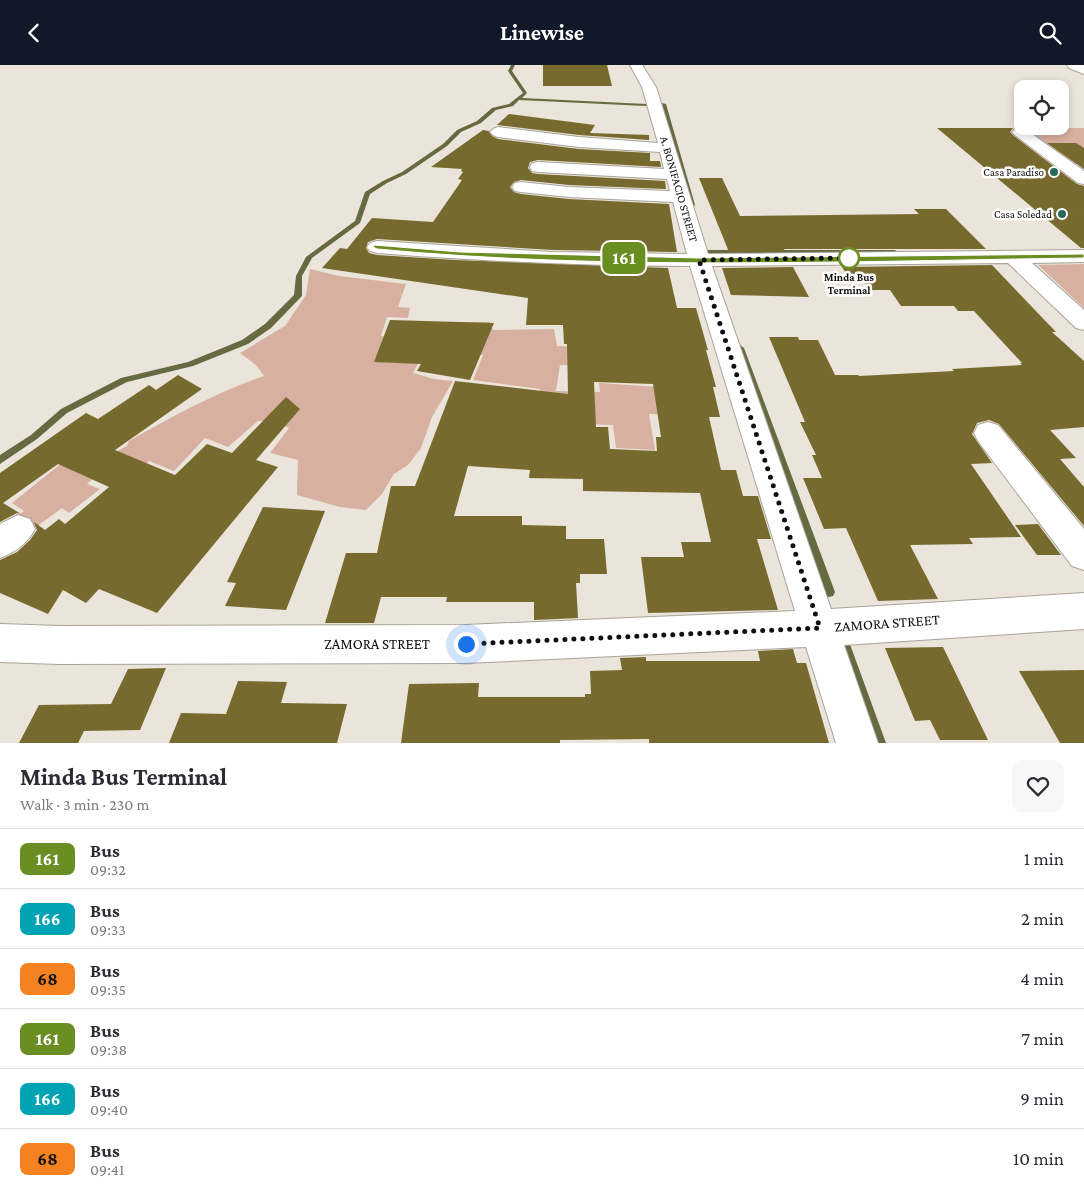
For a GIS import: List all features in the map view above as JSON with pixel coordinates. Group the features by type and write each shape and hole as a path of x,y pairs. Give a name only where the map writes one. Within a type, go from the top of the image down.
{"street":[{"name":"A. BONIFACIO STREET","path":"636,65 649,87 699,260 857,743"},
{"path":"1073,65 1084,70"},
{"path":"498,132 578,142 668,148"},
{"path":"1024,148 1084,179"},
{"path":"538,167 599,172 678,186"},
{"path":"521,187 569,192 678,186"},
{"path":"377,247 460,255 699,260 1084,256"},
{"path":"1014,257 1084,323"},
{"path":"988,433 1084,555"},
{"name":"ZAMORA STREET","path":"0,643 60,645 466,644 820,628 1084,611"}],"path":[{"path":"1044,209 1049,213 1084,213"}],"shaded area":[{"path":"1069,128 1084,128 1083,164 1075,164 1084,171 1084,177 1027,135 1069,135"},
{"path":"1084,264 1084,308 1038,265"},
{"path":"310,269 339,276 406,284 398,307 410,308 408,318 387,317 381,336 387,337 425,322 490,322 493,330 554,329 557,346 652,350 612,366 560,365 556,391 600,392 599,383 660,387 666,415 649,414 655,450 616,448 613,425 534,422 540,389 473,380 483,355 425,350 413,373 434,379 453,381 432,417 421,448 408,465 394,474 382,494 366,510 340,507 297,495 298,460 270,453 289,428 275,421 258,421 228,447 205,438 174,471 149,461 132,478 106,467 87,484 100,489 69,513 62,508 32,530 15,518 24,511 12,503 68,458 97,462 127,446 129,441 178,414 212,397 264,376 256,365 240,353 285,326 306,295"}],"building":[{"path":"543,65 607,65 612,86 543,86"},
{"path":"509,114 595,125 590,133 649,135 649,140 579,135 497,125"},
{"name":"Casa Soledad","path":"937,128 1013,128 1010,132 1014,136 1077,184 1084,186 1084,248 1081,248"},
{"path":"483,130 489,131 492,136 498,139 579,149 650,153 650,161 660,161 661,167 538,160 530,162 528,168 532,173 538,174 665,181 666,189 569,185 521,180 514,182 510,187 514,192 521,194 569,199 669,204 677,252 553,250 377,239 368,242 366,248 369,253 377,255 455,260 668,268 677,308 696,308 708,350 706,350 716,387 713,387 720,417 709,417 721,470 736,470 743,496 758,496 771,539 757,539 778,610 648,613 641,557 684,557 681,542 711,542 700,493 583,491 583,479 529,478 530,470 468,466 454,516 522,516 522,525 566,526 566,539 604,539 607,574 580,574 580,583 576,583 578,618 534,620 534,602 446,602 447,597 381,597 374,623 325,623 346,553 377,553 391,486 415,486 455,381 568,394 567,344 564,344 563,325 526,325 528,298 322,268 340,248 347,249 372,218 433,222 462,180 458,179 463,172 461,171 462,169 431,167","holes":["594,382 653,384 661,437 656,437 657,451 610,449 608,427 596,427"]},
{"path":"1047,143 1076,143 1084,148 1084,169"},
{"path":"699,178 722,178 740,216 919,214 914,209 946,209 986,249 784,249 785,251 729,252"},
{"path":"992,265 1056,332 1052,332 1084,361 1084,427 1050,430 1076,458 1060,459 1084,487 1084,526 999,424 989,420 977,423 972,434 992,463 971,464 1021,537 969,538 973,544 910,545 938,599 878,601 846,528 824,529 803,478 822,478 812,455 816,455 800,422 805,422 769,337 798,337 799,340 818,340 835,375 859,376 954,371 952,369 1022,365 974,311 958,311 954,306 901,306 890,290 869,290 863,279 850,279 842,267"},
{"path":"793,267 809,297 731,295 722,268"},
{"path":"390,320 494,323 470,380 417,371 421,364 374,362"},
{"path":"178,375 202,389 115,450 175,475 207,444 232,453 286,397 300,409 256,460 278,467 157,613 99,589 86,603 63,590 48,614 0,593 0,560 17,552 30,540 37,530 34,522 45,530 59,519 65,524 109,487 58,464 3,503 21,514 17,513 0,522 0,473 86,413 98,419 149,385 156,390"},
{"path":"263,507 325,511 286,610 225,606 236,583 227,582"},
{"path":"1038,524 1061,555 1037,555 1015,525"},
{"path":"943,647 988,740 940,740 930,720 915,721 885,648"},
{"path":"793,649 797,663 806,663 829,743 649,743 649,739 560,740 560,743 401,743 409,684 479,683 478,697 585,697 585,694 591,694 590,671 622,670 620,658 646,657 646,661 760,661 758,651"},
{"path":"166,668 140,730 84,731 78,743 19,743 39,705 111,704 128,669"},
{"path":"1084,670 1084,743 1060,743 1019,671"},
{"path":"238,681 287,682 281,703 347,704 337,743 169,743 181,713 226,714"}],"waterway":[{"path":"0,460 34,437 64,411 124,380 190,364 245,342 268,326 298,296 299,276 309,257 358,222 367,193 404,173 445,145 459,131 479,122 494,109 511,105 525,93 510,71 513,65"},
{"path":"519,99 646,105"},
{"path":"664,104 692,205"},
{"path":"706,252 895,252"},
{"path":"740,348 829,592"},
{"path":"845,647 879,743"}],"bus line":[{"name":"161","path":"377,247 460,255 699,260 1084,256"}],"place":[{"name":"Casa Paradiso","path":"1054,172"},
{"name":"Casa Soledad","path":"1062,214"},
{"name":"Minda Bus Terminal","path":"849,258"}],"route":[{"path":"466,644 820,628 699,260 849,258"}]}
